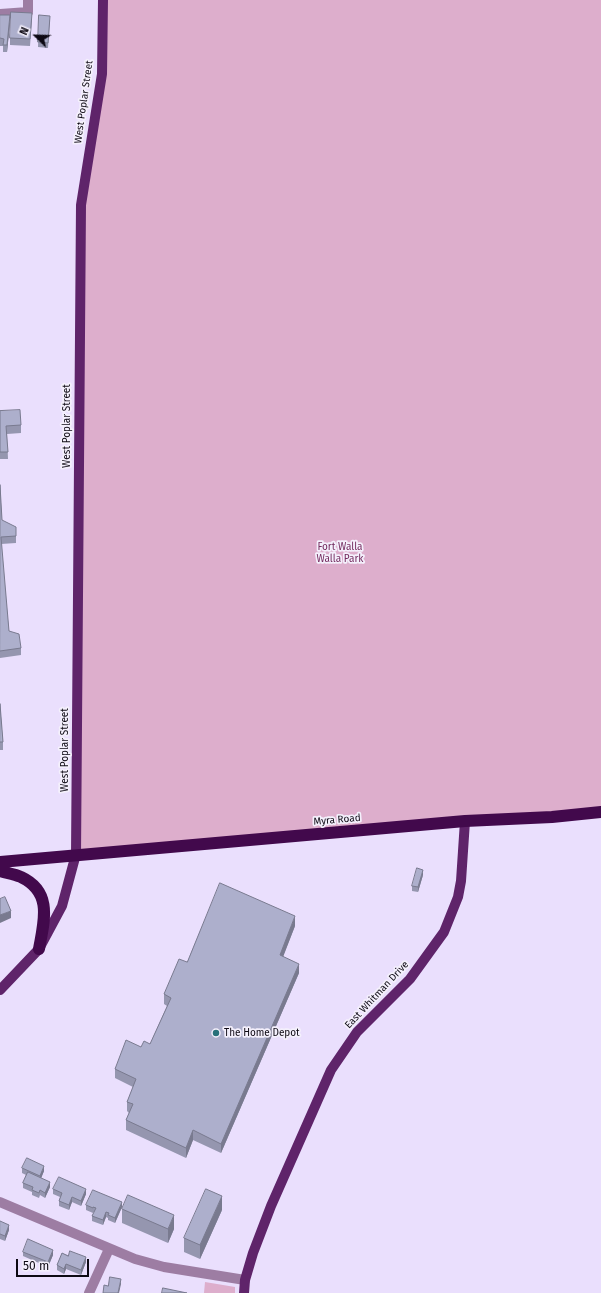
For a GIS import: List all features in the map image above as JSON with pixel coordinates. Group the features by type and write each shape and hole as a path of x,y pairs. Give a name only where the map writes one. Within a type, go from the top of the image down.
{"highway":[{"name":"Myra Road","path":"0,862 76,854 465,821 552,817 601,812"},
{"path":"0,871 21,877 35,886 44,901 45,914 39,949"}],"main road":[{"name":"West Poplar Street","path":"0,990 39,949 62,906 76,854 81,205 102,74 103,0"},
{"name":"East Whitman Drive","path":"244,1293 245,1280 253,1253 332,1070 357,1032 410,979 444,932 458,897 461,881 465,821"}],"street":[{"path":"0,14 28,12 28,0"},
{"path":"0,1202 135,1259 164,1267 245,1280"},
{"path":"89,1293 109,1249"}],"green space":[{"name":"Fort Walla Walla Park","path":"103,0 601,0 601,812 76,854 81,205 102,74"},
{"path":"205,1282 235,1287 235,1293 204,1293"}],"building":[{"path":"11,12 32,13 30,39 10,38"},
{"path":"0,15 10,15 7,45 3,45 4,39 0,38"},
{"path":"39,15 50,16 48,43 38,42"},
{"path":"20,410 21,425 6,426 8,452 0,452 0,411"},
{"path":"0,485 2,520 16,527 16,536 1,537 9,631 19,634 21,648 0,651"},
{"path":"0,704 3,742 0,742"},
{"path":"417,868 423,870 418,887 412,886"},
{"name":"The Home Depot","path":"220,883 295,916 280,955 299,964 221,1144 193,1130 186,1148 126,1120 133,1104 127,1102 136,1079 115,1069 126,1040 141,1047 144,1041 150,1044 171,998 164,994 179,959 187,962"},
{"path":"5,897 11,911 0,915 0,899"},
{"path":"27,1158 44,1166 40,1176 22,1168"},
{"path":"28,1172 50,1182 45,1193 40,1190 39,1193 32,1190 33,1187 23,1183"},
{"path":"59,1177 86,1189 81,1201 72,1197 69,1205 59,1201 62,1193 53,1189"},
{"path":"206,1189 222,1196 200,1245 184,1238"},
{"path":"93,1190 122,1202 115,1218 108,1215 109,1213 106,1212 103,1220 92,1216 96,1208 86,1205"},
{"path":"128,1195 174,1215 168,1229 122,1209"},
{"path":"0,1221 9,1225 5,1236 0,1234"},
{"path":"28,1239 53,1250 48,1262 23,1252"},
{"path":"70,1251 86,1257 81,1270 66,1264 64,1269 57,1265 62,1253 68,1256"},
{"path":"110,1277 121,1279 118,1293 103,1293 104,1285 108,1286"},
{"path":"163,1288 187,1293 162,1293"}],"place":[{"name":"The Home Depot","path":"216,1033"}]}
